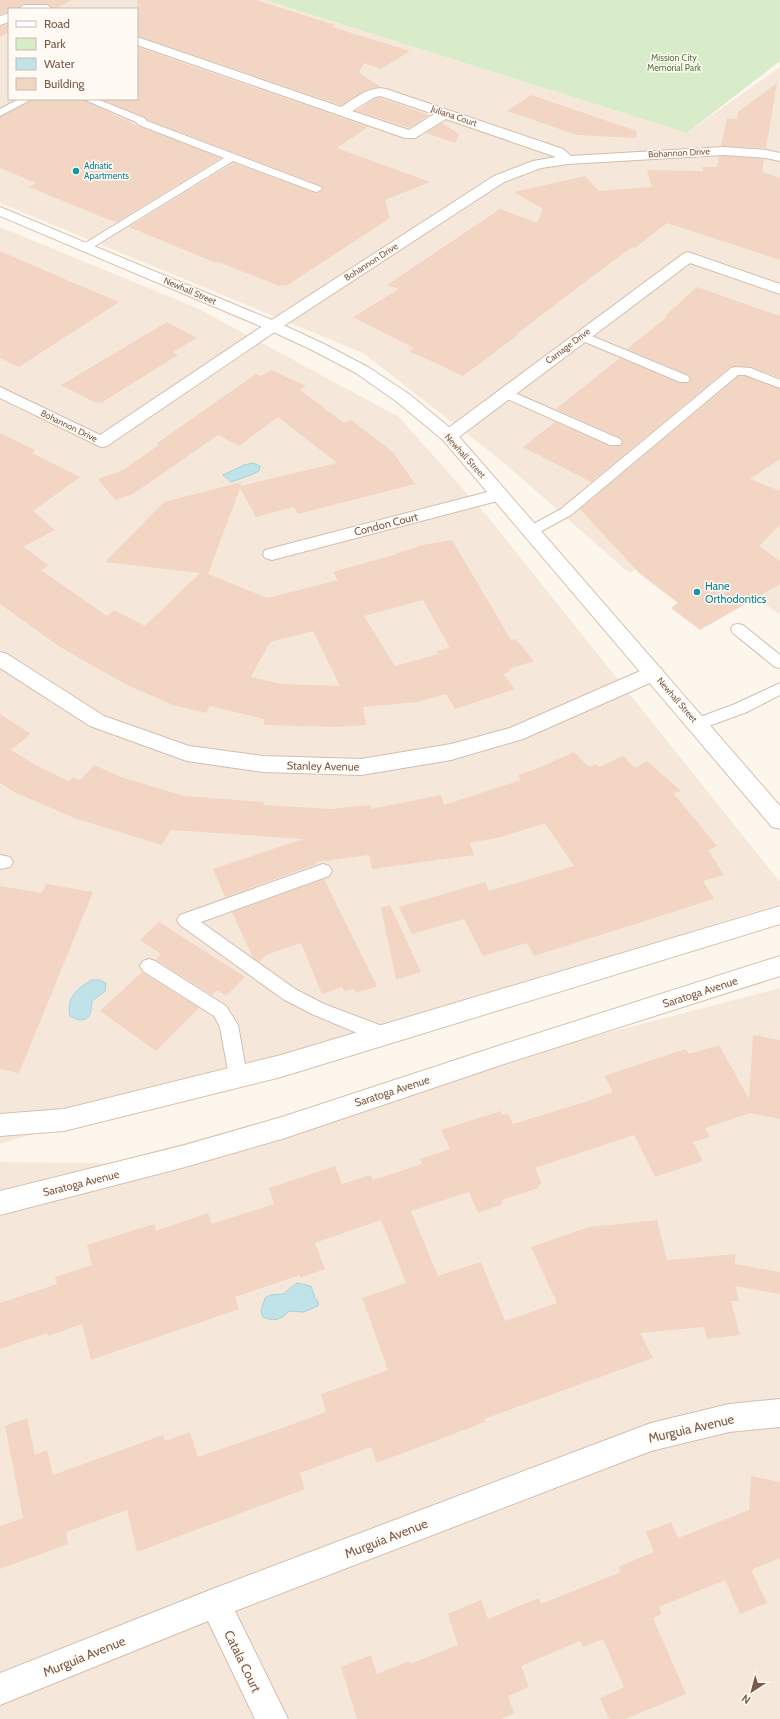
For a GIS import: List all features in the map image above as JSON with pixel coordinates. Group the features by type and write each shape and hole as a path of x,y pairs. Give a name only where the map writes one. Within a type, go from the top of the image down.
{"street":[{"path":"138,41 410,135 446,113"},
{"name":"Juliana Court","path":"342,112 371,94 381,92 558,152 568,160"},
{"name":"Bohannon Drive","path":"0,392 100,442 272,326 500,179 538,164 568,160 723,151 766,154 780,157"},
{"name":"Newhall Street","path":"0,211 272,326 362,370 403,398 449,436 780,821"},
{"name":"Carriage Drive","path":"449,436 688,257 780,289"},
{"name":"Condon Court","path":"272,554 500,495"},
{"name":"Stanley Avenue","path":"0,660 97,721 187,753 263,764 361,767 451,752 516,734 654,673"},
{"path":"0,1125 64,1120 281,1066 780,915"},
{"name":"Saratoga Avenue","path":"0,1203 185,1156 284,1127 780,966"},
{"name":"Murguia Avenue","path":"0,1689 215,1603 651,1437 729,1418 780,1413"},
{"name":"Catala Court","path":"215,1603 272,1719"}],"lane":[{"path":"0,113 25,100"},
{"path":"90,100 140,120 143,123 317,189"},
{"path":"86,247 232,157"},
{"path":"582,336 684,379"},
{"path":"531,531 566,512 736,371 746,371 780,384"},
{"path":"506,393 615,442"},
{"path":"738,629 780,663"},
{"path":"698,724 741,708 780,688"},
{"path":"322,871 186,920 289,994 318,1009 383,1035"},
{"path":"149,966 220,1011 229,1024 238,1076"}],"shaded area":[{"path":"0,0 265,0 687,133 780,67 780,615 684,545 629,573 502,461 363,353 0,203"},
{"path":"0,227 197,308 399,417 488,517 780,882 780,904 0,1144"},
{"path":"780,988 780,1719 0,1719 0,1162 108,1163"}],"green space":[{"name":"Mission City Memorial Park","path":"265,0 780,0 780,61 687,133"}],"water":[{"path":"253,463 260,466 259,471 253,474 231,482 223,475 244,465"},
{"path":"92,980 99,980 106,983 105,991 92,1001 91,1013 86,1019 81,1020 70,1016 70,1004 74,994 82,986"},
{"path":"297,1283 311,1286 315,1298 318,1301 318,1306 304,1312 289,1311 280,1318 274,1320 263,1317 261,1311 265,1298 270,1295 283,1294"}],"building":[{"path":"0,0 72,0 57,8 53,8 47,4 24,4 18,8 8,8 8,12 0,14"},
{"path":"137,0 256,0 335,25 332,27 410,51 381,69 364,63 359,73 381,87 368,89 341,105 138,36"},
{"path":"8,24 8,33 0,37 0,26"},
{"path":"138,47 368,127 337,148 430,182 385,200 390,218 286,286 280,286 218,262 216,263 129,227 233,163 313,192 318,193 323,189 322,186 148,120 145,117 103,100 138,100"},
{"path":"777,83 766,148 721,146 727,118 737,119 738,112"},
{"path":"531,95 637,131 636,138 577,135 507,111"},
{"path":"376,98 380,98 429,115 410,128 356,111"},
{"path":"31,100 84,100 138,126 221,158 117,222 29,187 36,183 0,168 0,117"},
{"path":"442,123 459,134 455,143 426,133"},
{"path":"719,157 764,159 762,172 780,178 780,260 667,223 635,248 632,247 569,294 463,376 409,351 414,348 353,317 399,289 387,285 500,209 537,223 543,209 514,192 585,176 599,191 652,187 647,170 703,171 702,167 717,167"},
{"path":"0,251 119,302 19,367 0,358"},
{"path":"697,287 780,316 780,378 752,367 730,367 591,482 523,447 555,422 609,446 621,446 623,441 621,438 556,409 620,358 679,383 689,383 691,378 689,375 627,349 667,317 665,316"},
{"path":"167,322 197,338 173,352 178,355 101,403 96,403 61,385"},
{"path":"271,370 306,386 300,390 344,423 351,420 393,452 415,484 298,514 294,507 256,517 240,488 208,574 268,598 338,580 333,572 397,554 418,547 417,546 452,540 511,640 516,639 534,661 509,669 511,671 503,674 515,689 455,709 446,694 417,702 363,707 366,725 336,727 264,725 264,719 210,706 206,713 173,705 127,685 60,647 0,604 0,433 35,450 32,453 80,477 33,511 55,530 23,547 49,565 41,570 107,616 114,610 145,626 200,573 105,562 164,502 242,482 240,486 337,463 278,417 239,446 218,435 133,494 115,500 98,479 123,470 159,445 156,444 256,374 261,376","holes":["423,600 450,648 437,651 439,654 395,666 364,616","313,631 340,686 281,684 251,677 270,642"]},
{"path":"739,376 745,376 780,389 780,459 750,479 780,491 780,525 759,546 780,561 780,584 700,630 671,608 678,603 639,573 580,509"},
{"path":"0,714 31,734 11,750 39,767 69,781 73,777 80,780 94,765 121,777 184,796 264,802 263,805 331,809 370,805 371,809 441,795 444,805 521,780 518,775 536,769 574,752 589,767 596,764 599,767 623,756 635,768 647,761 681,791 673,793 717,846 708,850 724,875 703,881 714,899 534,956 527,943 483,956 464,919 412,934 399,907 485,882 489,891 574,866 545,823 501,837 470,843 474,855 372,869 369,855 316,862 317,864 225,897 213,869 303,839 171,830 162,845 77,819 16,793 0,783"},
{"path":"324,879 377,986 356,993 354,989 344,991 342,987 322,994 301,943 266,955 259,962 252,956 232,912"},
{"path":"46,884 93,892 19,1073 0,1069 0,886 42,893"},
{"path":"390,905 421,972 396,980 381,908"},
{"path":"159,922 245,977 226,996 217,990 212,995 156,960 161,954 140,940"},
{"path":"142,972 199,1008 156,1051 100,1011"},
{"path":"753,1035 780,1040 780,1119 750,1113 705,1128 710,1137 693,1142 703,1161 655,1177 634,1135 535,1168 542,1184 538,1185 539,1188 501,1200 503,1204 478,1213 469,1192 411,1211 438,1276 481,1262 505,1321 557,1303 531,1247 589,1227 657,1220 667,1260 736,1254 735,1264 780,1272 780,1294 735,1286 739,1301 731,1301 740,1335 707,1339 704,1327 640,1333 653,1358 484,1419 485,1422 377,1463 371,1447 300,1473 305,1489 137,1552 127,1510 66,1532 68,1544 0,1569 0,1526 23,1518 5,1426 27,1418 35,1455 47,1450 53,1475 163,1435 165,1441 190,1432 198,1457 285,1427 326,1412 321,1394 388,1370 362,1298 406,1283 381,1220 315,1243 325,1269 300,1278 300,1275 235,1297 239,1309 91,1360 82,1324 48,1336 47,1333 0,1349 0,1303 57,1284 55,1277 92,1265 87,1245 154,1224 156,1231 208,1213 212,1224 274,1204 269,1188 335,1166 342,1184 370,1175 373,1180 422,1164 420,1159 450,1149 441,1130 501,1111 503,1115 508,1114 513,1124 588,1101 613,1092 604,1076 686,1049 689,1054 719,1045 749,1099"},
{"path":"751,1476 780,1482 780,1558 751,1570 767,1603 740,1614 725,1580 659,1607 662,1614 653,1618 686,1694 625,1719 609,1719 600,1698 624,1687 603,1639 583,1647 580,1641 521,1666 529,1687 508,1696 514,1713 501,1719 357,1719 341,1667 371,1655 377,1674 409,1661 410,1664 458,1645 448,1614 481,1600 488,1619 539,1598 541,1604 621,1572 618,1567 654,1552 646,1532 671,1522 678,1538 749,1510"}],"place":[{"name":"Adriatic Apartments","path":"76,171"},
{"name":"Hane Orthodontics","path":"697,592"}]}
